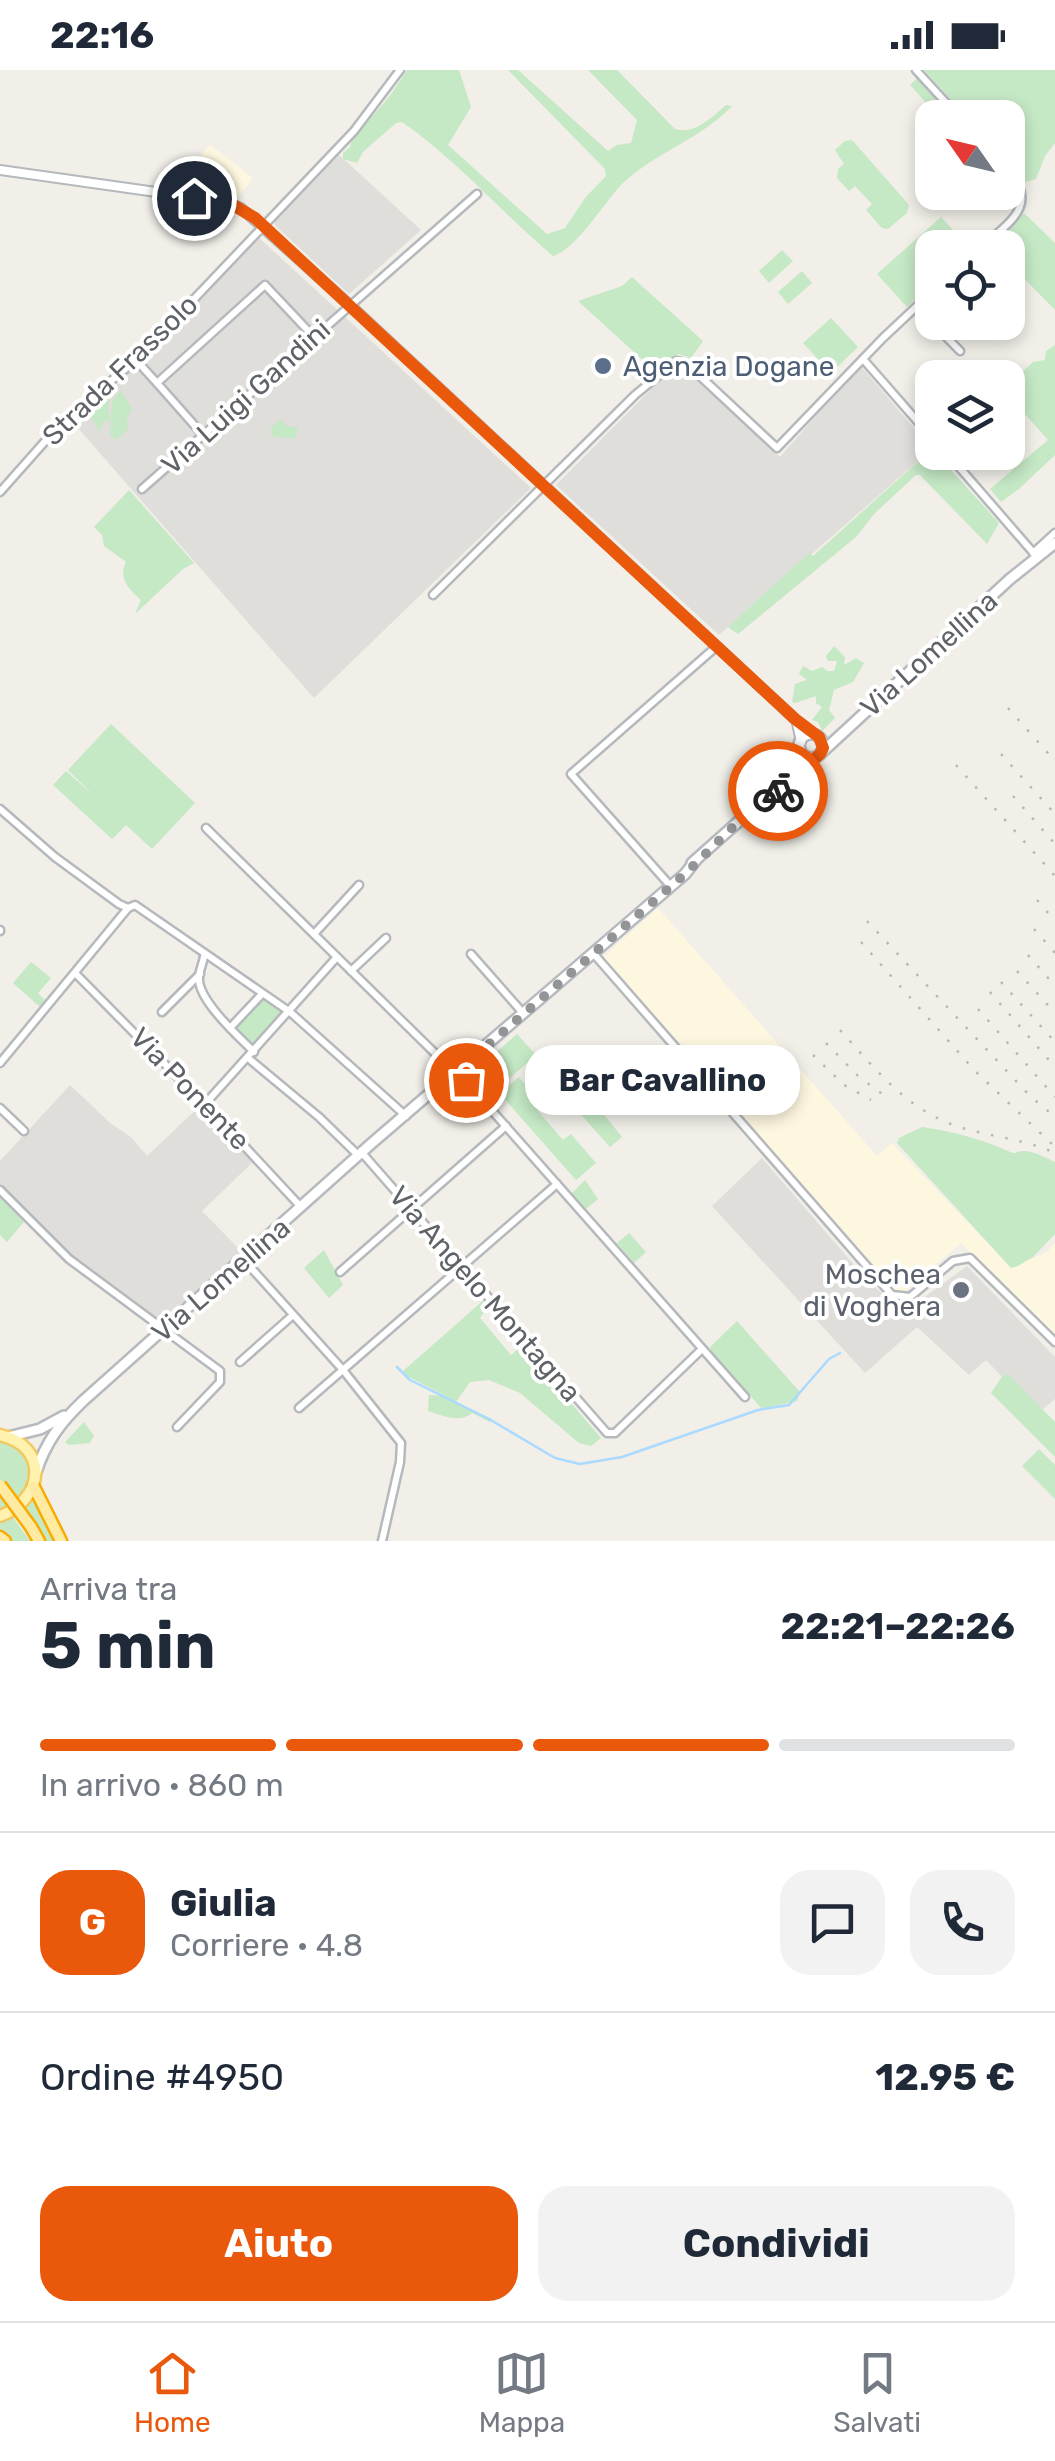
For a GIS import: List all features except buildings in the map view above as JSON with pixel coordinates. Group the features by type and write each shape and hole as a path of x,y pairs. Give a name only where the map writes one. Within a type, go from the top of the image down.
{"highway":[{"path":"0,1486 39,1541"},
{"path":"34,1487 60,1541"}],"main road":[{"name":"Via Lomellina","path":"761,803 794,778 1035,556 1055,543"},
{"name":"Via Lomellina","path":"646,904 795,769 801,745 810,734 831,736 848,725"},
{"path":"801,745 806,756 817,756 823,748 818,737"},
{"name":"Via Lomellina","path":"78,1406 372,1143 685,874 696,860"},
{"path":"4,1436 40,1429 78,1406"},
{"path":"0,1516 21,1505 34,1487 48,1440 78,1406"},
{"path":"4,1436 31,1456 36,1472"}],"street":[{"name":"Strada Frassolo","path":"0,492 63,421 136,360 354,131 400,70"},
{"path":"916,70 944,100"},
{"path":"0,170 228,202 241,208 818,737"},
{"name":"Via Luigi Gandini","path":"142,489 478,194"},
{"path":"1000,230 1020,210"},
{"path":"157,383 265,285 314,336"},
{"path":"434,596 635,395 676,361 686,363 777,448 915,309"},
{"path":"949,340 960,351"},
{"path":"863,359 915,419"},
{"path":"136,360 203,434"},
{"path":"961,470 1035,556"},
{"name":"Via Lomellina","path":"1035,556 1055,533"},
{"path":"667,882 572,774 717,646"},
{"path":"795,719 801,745"},
{"path":"0,809 55,857 128,908"},
{"path":"206,828 456,1072 745,1397"},
{"path":"314,934 360,884"},
{"path":"0,1063 128,908 135,905 290,1012 406,1116"},
{"path":"351,970 386,938"},
{"path":"592,952 892,1295 910,1297 952,1261 970,1258 1055,1342"},
{"path":"471,954 523,1013"},
{"path":"162,1012 200,974 204,955"},
{"path":"204,1104 337,957"},
{"name":"Via Ponente","path":"74,973 302,1208"},
{"name":"Via Angelo Montagna","path":"200,974 202,988 251,1055 362,1155 608,1434 615,1433 702,1348"},
{"path":"230,1028 262,994"},
{"path":"0,1108 24,1131"},
{"path":"340,1272 506,1126"},
{"path":"299,1408 558,1184"},
{"path":"0,1190 70,1259 212,1363 222,1376 178,1427"},
{"path":"244,1260 402,1443 382,1541"},
{"path":"240,1362 293,1315"}],"shaded area":[{"path":"210,145 253,178 236,200 210,196 188,176 187,172"},
{"path":"338,154 421,230 349,294 275,225 275,216"},
{"path":"257,236 531,488 314,698 77,427"},
{"path":"860,365 915,429 915,464 719,635 556,485 674,366 683,366 780,457"},
{"path":"658,908 877,1156 892,1143 1011,1268 1047,1252 1055,1243 1055,1342 961,1243 904,1292 893,1290 602,958"},
{"path":"70,1085 131,1137 147,1156 202,1104 255,1160 202,1211 241,1251 167,1316 156,1318 92,1274 43,1232 0,1186 0,1161"},
{"path":"762,1158 867,1280 904,1312 967,1266 1055,1357 1055,1399 1037,1414 986,1360 969,1375 917,1327 865,1373 712,1206"}],"green space":[{"path":"407,70 459,70 471,107 448,145 547,234 565,228 606,176 605,169 508,70 518,70 608,151 631,143 637,120 588,70 617,70 675,129 696,127 726,105 732,106 707,128 636,172 571,244 553,256 402,122 363,152 357,163 343,159 352,139"},
{"path":"924,70 1055,70 1055,143 1036,179 1025,181 1025,100 951,100"},
{"path":"917,78 937,100 924,100 910,85"},
{"path":"852,140 909,205 907,213 888,229 882,228 866,210 872,204 855,186 849,191 837,178 838,169 844,164 835,150"},
{"path":"1024,213 1055,243 1055,310 1025,279 1025,230 1008,230"},
{"path":"941,217 953,230 926,230"},
{"path":"915,240 915,300 907,307 877,274"},
{"path":"782,250 793,261 769,283 759,271"},
{"path":"802,271 812,283 788,304 778,292"},
{"path":"632,277 703,341 691,358 678,354 656,372 578,301 622,286"},
{"path":"831,318 858,347 831,373 803,343"},
{"path":"1055,345 1055,455 1001,502 990,489 1012,470 1025,470 1025,459 1048,440 1025,414 1025,370 1033,362 1045,360 1046,351"},
{"path":"109,388 114,391 108,405 110,420 104,422 99,432 91,415 82,414"},
{"path":"121,390 132,409 127,418 128,429 116,440 110,435 112,401"},
{"path":"281,419 287,426 298,428 295,439 271,436 271,428"},
{"path":"915,464 915,470 951,470 999,523 987,544 916,475 875,513 856,537 738,634 728,627 809,553 813,556"},
{"path":"129,490 194,563 135,614 141,600 124,579 126,562 104,546 102,535 94,527"},
{"path":"834,646 845,657 844,665 856,658 864,663 853,682 834,690 829,710 835,718 822,731 818,722 812,720 822,707 816,703 816,696 792,702 795,684 807,680 799,674 803,666 812,671 822,667 834,671 837,661 828,661 826,656"},
{"path":"111,724 195,803 152,849 126,825 112,839 53,785 66,771 94,796 68,770"},
{"path":"31,962 51,978 38,993 45,1000 40,1007 13,983"},
{"path":"261,998 284,1013 253,1047 233,1028"},
{"path":"517,1034 536,1055 547,1046 564,1066 573,1060 598,1090 590,1097 622,1137 610,1147 575,1108 566,1104 565,1095 533,1058 510,1078 491,1057"},
{"path":"519,1077 543,1105 538,1111 563,1140 571,1134 596,1163 576,1180 500,1094"},
{"path":"922,1127 966,1136 1014,1153 1032,1152 1055,1162 1055,1234 1033,1257 1011,1268 897,1143 899,1138"},
{"path":"585,1180 598,1199 586,1209 572,1193"},
{"path":"0,1196 24,1222 7,1242 0,1235"},
{"path":"629,1233 646,1252 634,1263 617,1243"},
{"path":"324,1250 343,1285 329,1298 304,1268"},
{"path":"485,1299 490,1304 480,1318 511,1355 522,1346 601,1438 591,1446 579,1443 520,1393 489,1380 470,1382 456,1402 492,1419 490,1422 472,1413 456,1418 428,1411 429,1395 445,1396 403,1371"},
{"path":"737,1321 800,1392 797,1401 762,1409 711,1351 710,1347"},
{"path":"1003,1375 1009,1375 1055,1422 1055,1457 991,1393"},
{"path":"84,1422 94,1436 90,1443 68,1445 65,1442"},
{"path":"0,1439 17,1447 30,1474 27,1492 0,1512"},
{"path":"1039,1449 1055,1465 1055,1499 1022,1466"},
{"path":"34,1495 58,1541 44,1541 23,1508"},
{"path":"12,1516 30,1541 12,1541 0,1534 0,1520"}],"waterway":[{"path":"397,1367 410,1380 489,1419 555,1458 580,1464 622,1457 758,1410 789,1405 829,1359 840,1353"}],"railway":[{"path":"1008,708 1055,761"},
{"path":"1001,754 1055,814"},
{"path":"956,765 1055,876"},
{"path":"1013,796 1055,844"},
{"path":"1037,900 1055,921"},
{"path":"867,921 1030,1096 1055,1117"},
{"path":"1034,929 1055,953"},
{"path":"861,942 975,1071 1055,1147"},
{"path":"1028,955 1055,986"},
{"path":"1017,971 1055,1013"},
{"path":"1001,982 1055,1042"},
{"path":"990,992 1055,1067"},
{"path":"978,1009 1055,1097"},
{"path":"840,1030 896,1089 928,1113 966,1129 1055,1153"},
{"path":"826,1043 858,1076 889,1099"},
{"path":"813,1055 844,1085 871,1100"}],"way so far":[{"path":"466,1080 458,1071 778,791"}],"place":[{"name":"Agenzia Dogane","path":"603,366"},
{"name":"Bar Cavallino","path":"466,1080"},
{"name":"Moschea di Voghera","path":"961,1290"}],"route":[{"path":"194,198 228,202 255,218 822,740 820,754 778,791"}]}
